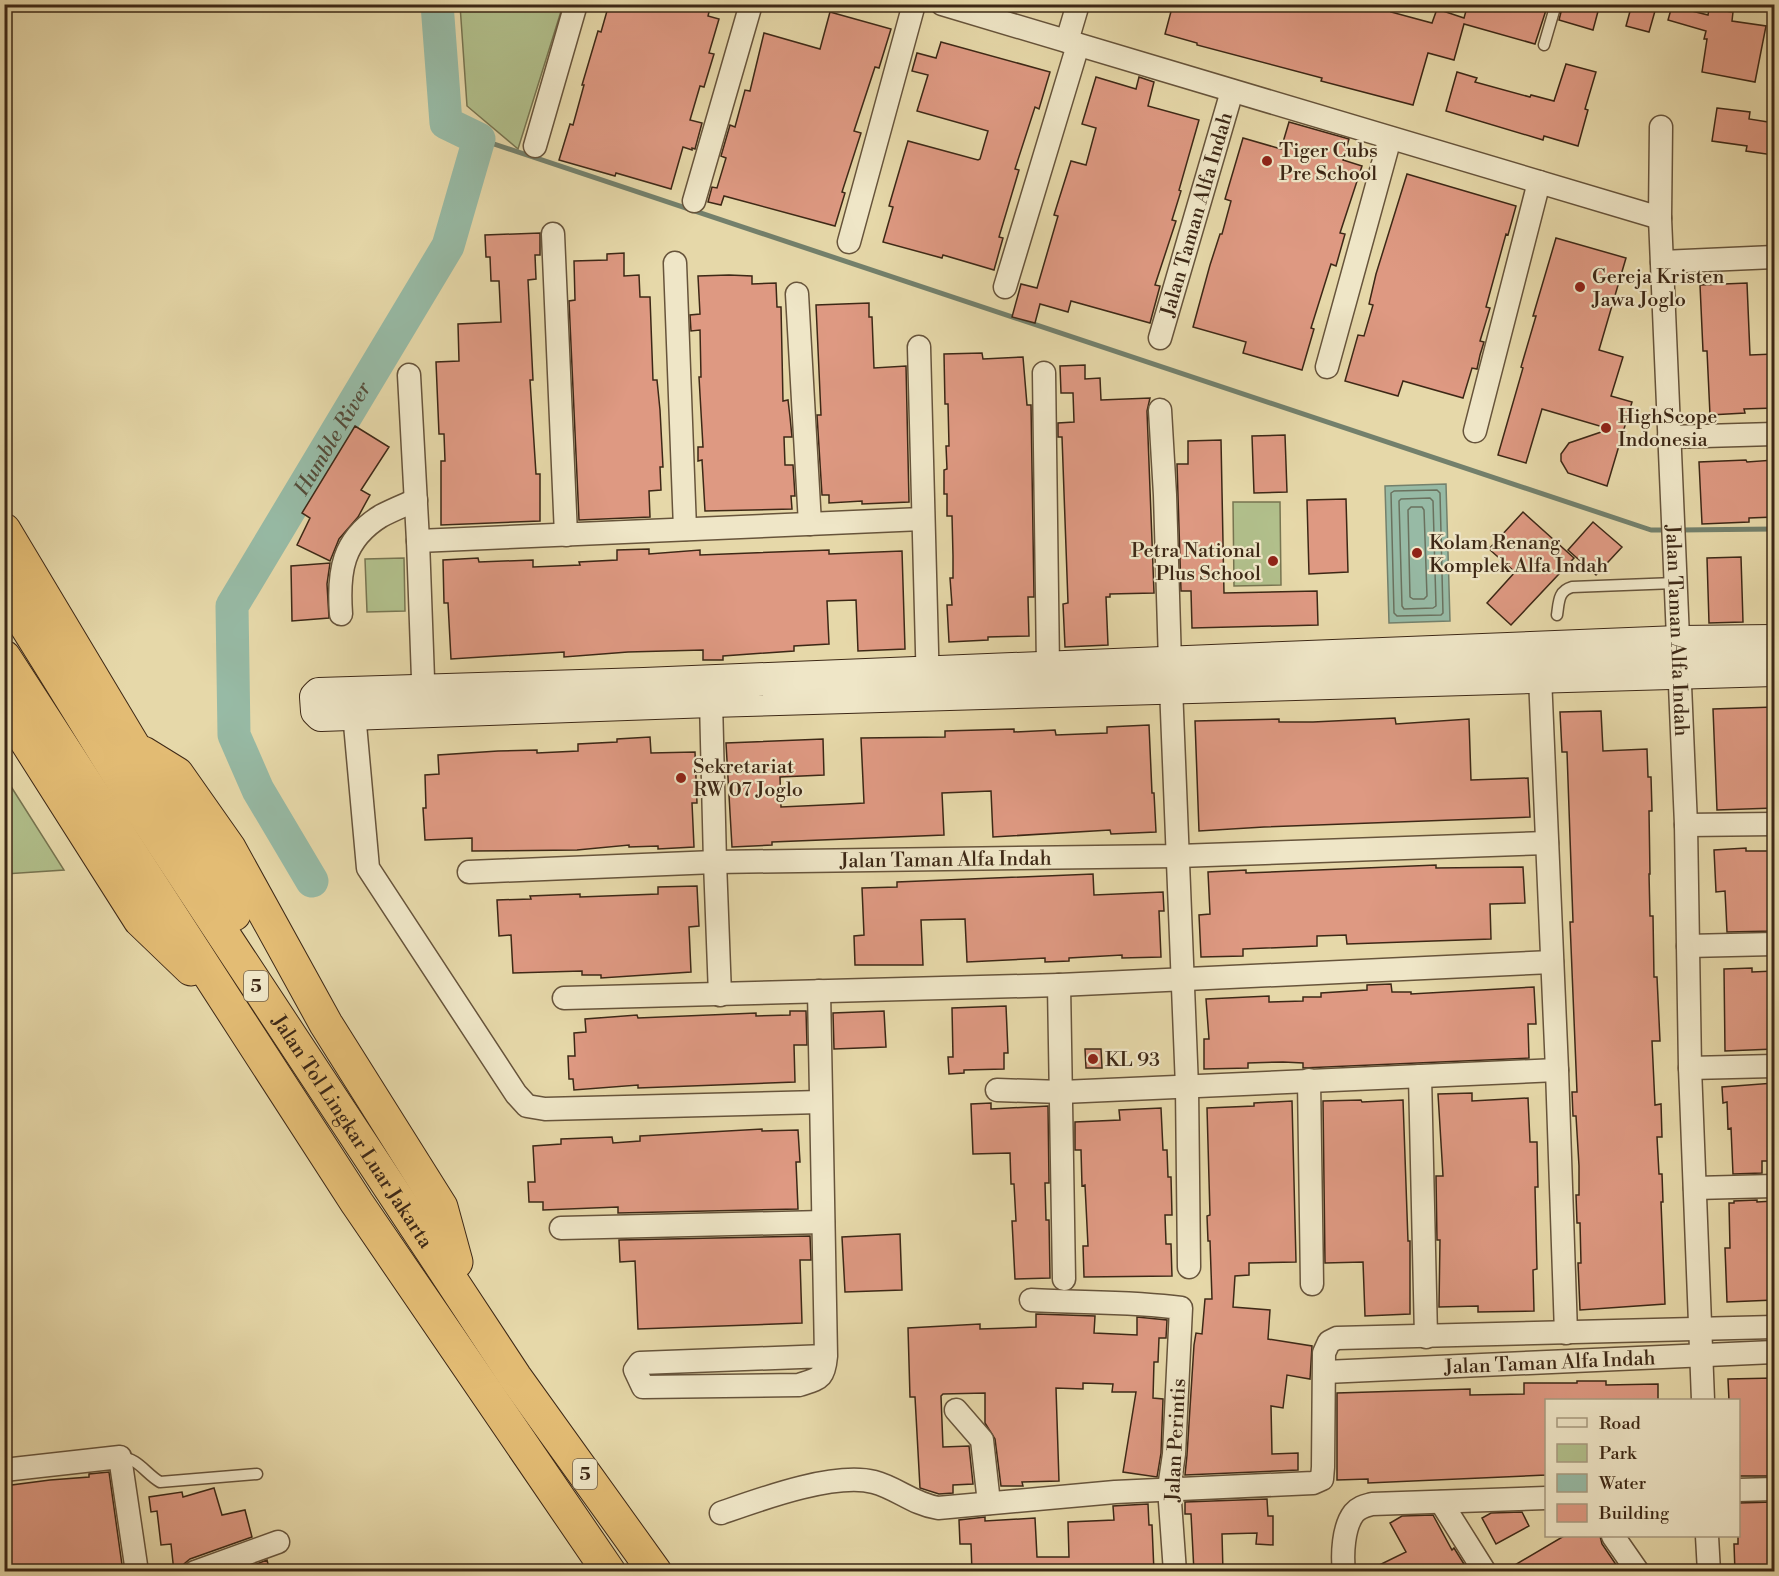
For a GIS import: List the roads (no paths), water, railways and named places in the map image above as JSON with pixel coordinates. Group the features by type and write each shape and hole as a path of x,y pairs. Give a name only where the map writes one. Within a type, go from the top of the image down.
{"highway":[{"path":"4,530 306,1039 456,1262 489,1305 502,1327 514,1377"},
{"name":"Jalan Tol Lingkar Luar Jakarta","path":"4,590 130,793 514,1377 655,1572"},
{"name":"Jalan Tol Lingkar Luar Jakarta","path":"4,657 357,1203 609,1572"},
{"path":"4,706 140,920 231,1008"}],"street":[{"path":"535,146 576,4"},
{"path":"694,201 751,4"},
{"path":"849,242 914,4"},
{"name":"Jalan Taman Alfa Indah","path":"942,4 1660,218"},
{"path":"1005,287 1072,43 1078,4"},
{"name":"Jalan Taman Alfa Indah","path":"1160,338 1232,91"},
{"name":"Jalan Taman Alfa Indah","path":"1661,127 1660,218 1686,825 1697,1327"},
{"path":"1328,367 1390,138"},
{"path":"1475,431 1539,182"},
{"path":"553,234 566,535"},
{"path":"1662,262 1774,256"},
{"path":"675,263 685,529"},
{"path":"797,294 810,524"},
{"path":"920,347 922,519 928,683"},
{"path":"1044,373 1048,668"},
{"path":"409,375 424,701"},
{"path":"1160,410 1187,1086 1189,1267"},
{"path":"1669,437 1774,434"},
{"path":"341,614 340,573 351,545 366,528 382,516 416,500"},
{"path":"418,541 922,519"},
{"path":"1774,641 1678,657 1540,676 1170,675 1048,668 928,683 711,701 424,701 316,695 319,714 354,713 424,701 928,683 1170,675 1678,657 1774,670"},
{"name":"Jalan Taman Alfa Indah","path":"1540,676 1566,1333"},
{"path":"711,701 720,994"},
{"path":"354,713 368,868 509,1084 527,1106 545,1109 820,1102"},
{"path":"1686,825 1774,824"},
{"name":"Jalan Taman Alfa Indah","path":"469,872 715,862 1178,856 1547,843"},
{"path":"1688,946 1774,944"},
{"path":"564,998 1059,985 1552,962"},
{"path":"1059,985 1064,1279"},
{"path":"819,991 824,1222 826,1356 825,1371 820,1377 799,1385 643,1387 635,1370 640,1363 826,1356"},
{"path":"1690,1068 1774,1066"},
{"path":"997,1090 1062,1092 1557,1070"},
{"name":"Jalan Taman Alfa Indah","path":"1420,1076 1426,1337"},
{"path":"1309,1080 1312,1284"},
{"path":"1695,1188 1774,1186"},
{"path":"561,1228 824,1222"},
{"name":"Jalan Perintis","path":"1031,1300 1119,1302 1181,1308 1174,1454 1169,1488 1175,1572"},
{"path":"1697,1327 1701,1355 1702,1399"},
{"name":"Jalan Taman Alfa Indah","path":"1774,1327 1697,1327 1566,1333 1337,1338 1332,1340 1324,1353 1324,1372 1774,1352"},
{"path":"721,1513 816,1484 861,1479 877,1483 922,1506 945,1508 1169,1488 1313,1482 1322,1479 1324,1372"},
{"path":"956,1410 982,1440 989,1503"},
{"path":"4,1470 120,1457 137,1572"},
{"path":"1740,1490 1774,1489"},
{"path":"1344,1572 1348,1524 1354,1513 1362,1507 1372,1504 1545,1498"},
{"path":"1441,1502 1485,1572"},
{"path":"1614,1537 1638,1572"},
{"path":"1707,1537 1709,1572"},
{"path":"195,1572 278,1542"}],"lane":[{"path":"1545,45 1556,4"},
{"path":"1557,615 1564,589 1675,573"},
{"path":"120,1457 130,1457 160,1482 257,1473"}],"water":[{"name":"Kolam Renang Komplek Alfa Indah","path":"1446,484 1450,621 1389,623 1385,486"}],"waterway":[{"name":"Humble River","path":"312,881 258,790 234,735 232,606 448,246 479,139 446,123 437,4"},
{"path":"479,139 1651,530 1668,530"},
{"path":"1680,530 1774,529"}],"place":[{"name":"Tiger Cubs Pre School","path":"1267,161"},
{"name":"Gereja Kristen Jawa Joglo","path":"1580,287"},
{"name":"HighScope Indonesia","path":"1606,428"},
{"name":"Kolam Renang Komplek Alfa Indah","path":"1417,553"},
{"name":"Petra National Plus School","path":"1273,561"},
{"name":"Sekretariat RW 07 Joglo","path":"681,778"},
{"name":"KL 93","path":"1093,1059"}]}
